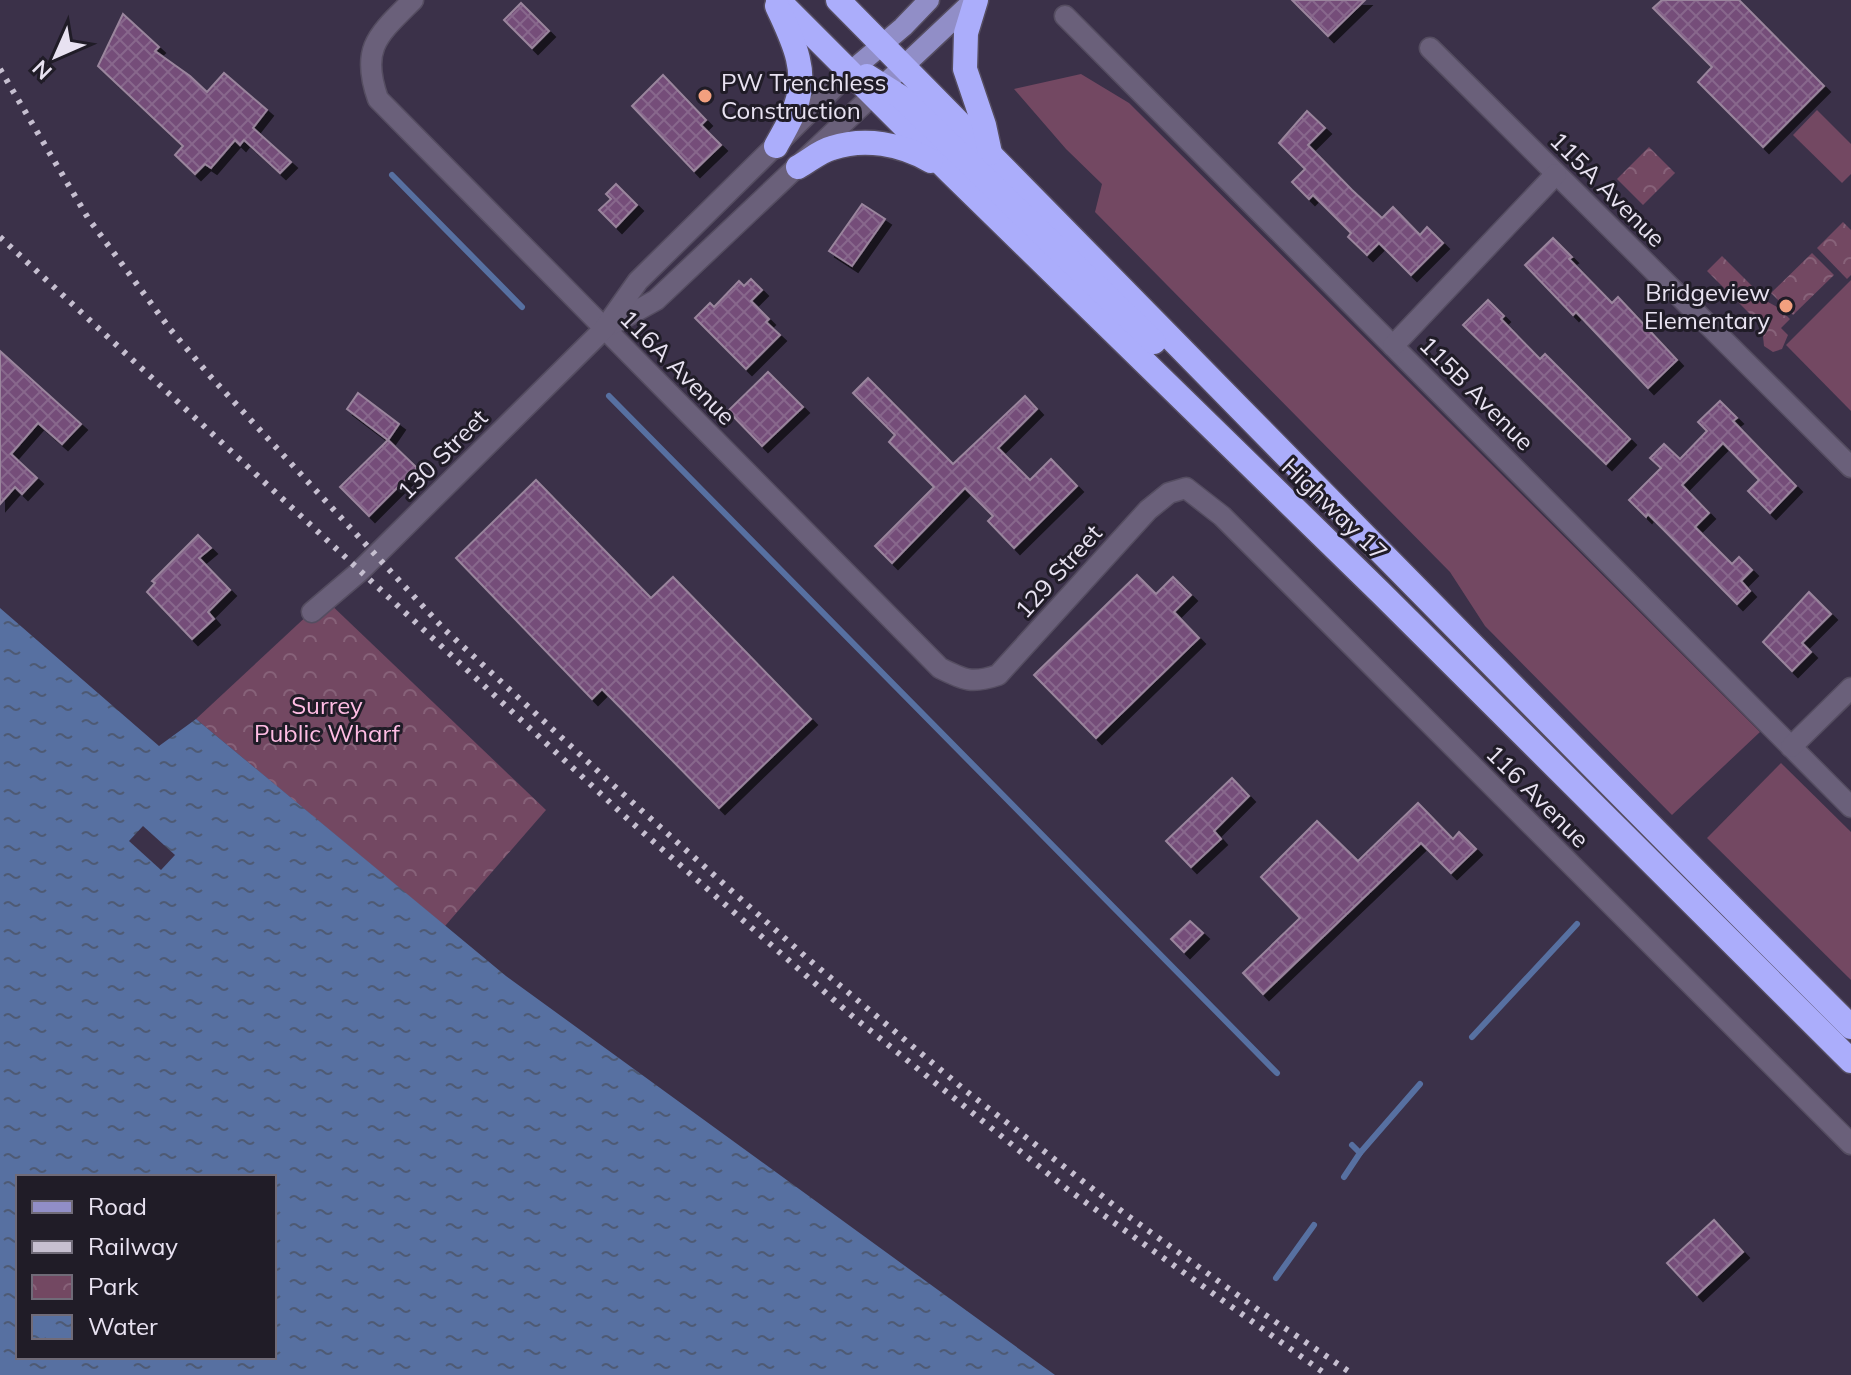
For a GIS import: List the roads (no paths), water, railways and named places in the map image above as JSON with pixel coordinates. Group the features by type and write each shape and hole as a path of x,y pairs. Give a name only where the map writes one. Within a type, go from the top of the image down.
{"highway":[{"name":"Highway 17","path":"776,0 850,72 879,90 950,172 1382,594 1851,1061"},
{"path":"776,0 796,47 801,74 797,104 776,146"},
{"name":"Highway 17","path":"838,0 1851,1027"},
{"path":"975,0 966,33 965,69 990,153"},
{"path":"879,90 902,98 1188,375 1276,442"},
{"path":"798,167 830,148 867,142 911,150 950,172"}],"main road":[{"path":"850,72 929,0"},
{"path":"879,90 975,0"}],"street":[{"name":"116A Avenue","path":"413,0 387,26 370,53 370,76 378,99 926,655 940,668 965,680"},
{"name":"115B Avenue","path":"1065,16 1851,807"},
{"name":"115A Avenue","path":"1430,48 1851,467"},
{"name":"130 Street","path":"312,612 350,581 604,329 638,281 850,72"},
{"name":"130 Street","path":"604,329 656,300 879,90"},
{"path":"1393,346 1556,174"},
{"name":"129 Street","path":"965,680 981,681 998,675 1148,510 1169,493 1186,488"},
{"name":"116 Avenue","path":"1186,488 1222,516 1851,1144"},
{"path":"1791,747 1851,688"}],"water":[{"path":"0,608 159,746 196,719 506,976 1055,1375 0,1375"}],"waterway":[{"path":"392,175 522,307"},
{"path":"609,396 1277,1073"},
{"path":"1472,1037 1577,924"},
{"path":"1360,1153 1420,1084"},
{"path":"1344,1177 1360,1153 1352,1145"},
{"path":"1276,1278 1314,1225"}],"railway":[{"path":"0,69 88,218 170,329 444,629 807,958 966,1091 1128,1216 1354,1375"},
{"path":"0,237 630,821 851,1015 1067,1189 1327,1375"}],"place":[{"name":"PW Trenchless Construction","path":"705,96"},
{"name":"Bridgeview Elementary","path":"1786,306"}],"park label":[{"name":"Surrey Public Wharf","path":"327,719"}]}
